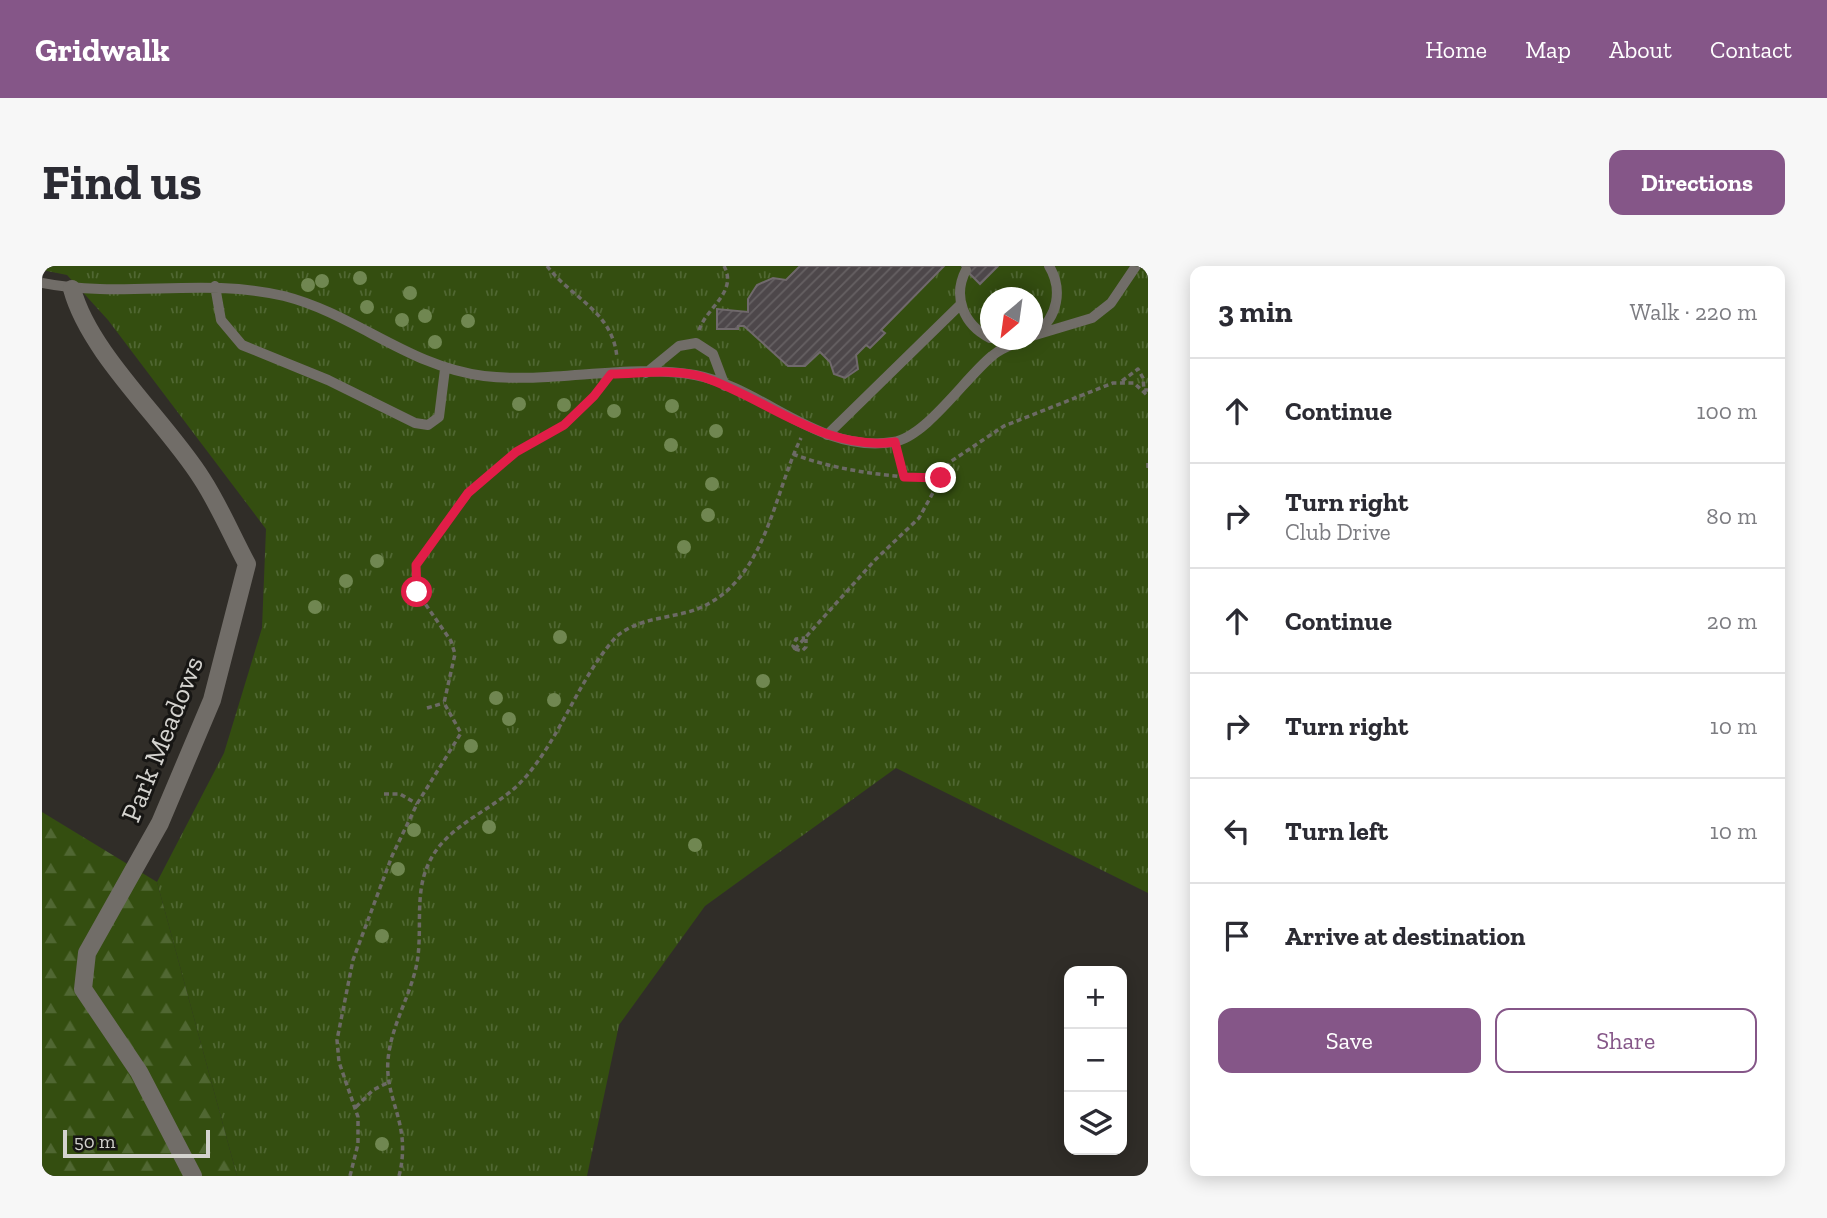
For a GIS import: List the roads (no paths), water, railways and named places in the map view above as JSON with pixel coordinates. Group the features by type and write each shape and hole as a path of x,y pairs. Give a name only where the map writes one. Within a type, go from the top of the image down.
{"street":[{"name":"Park Meadows","path":"72,289 86,320 117,369 201,478 247,564 212,699 160,823 87,953 83,989 139,1072 193,1176"}],"lane":[{"path":"1043,333 1092,318 1111,303 1136,266"},
{"path":"1043,326 1055,306 1057,289 1052,268"},
{"path":"965,270 961,284 961,304 971,325 980,331"},
{"path":"42,283 72,289 215,286 297,300 445,369 497,377 682,373 725,386 807,426 855,442 895,442 917,430 991,357 1005,350"},
{"path":"215,286 221,320 242,345 328,380 415,423 428,425 439,417 445,369"},
{"path":"828,435 961,304"},
{"path":"646,373 679,346 696,343 713,354 725,386"}]}
